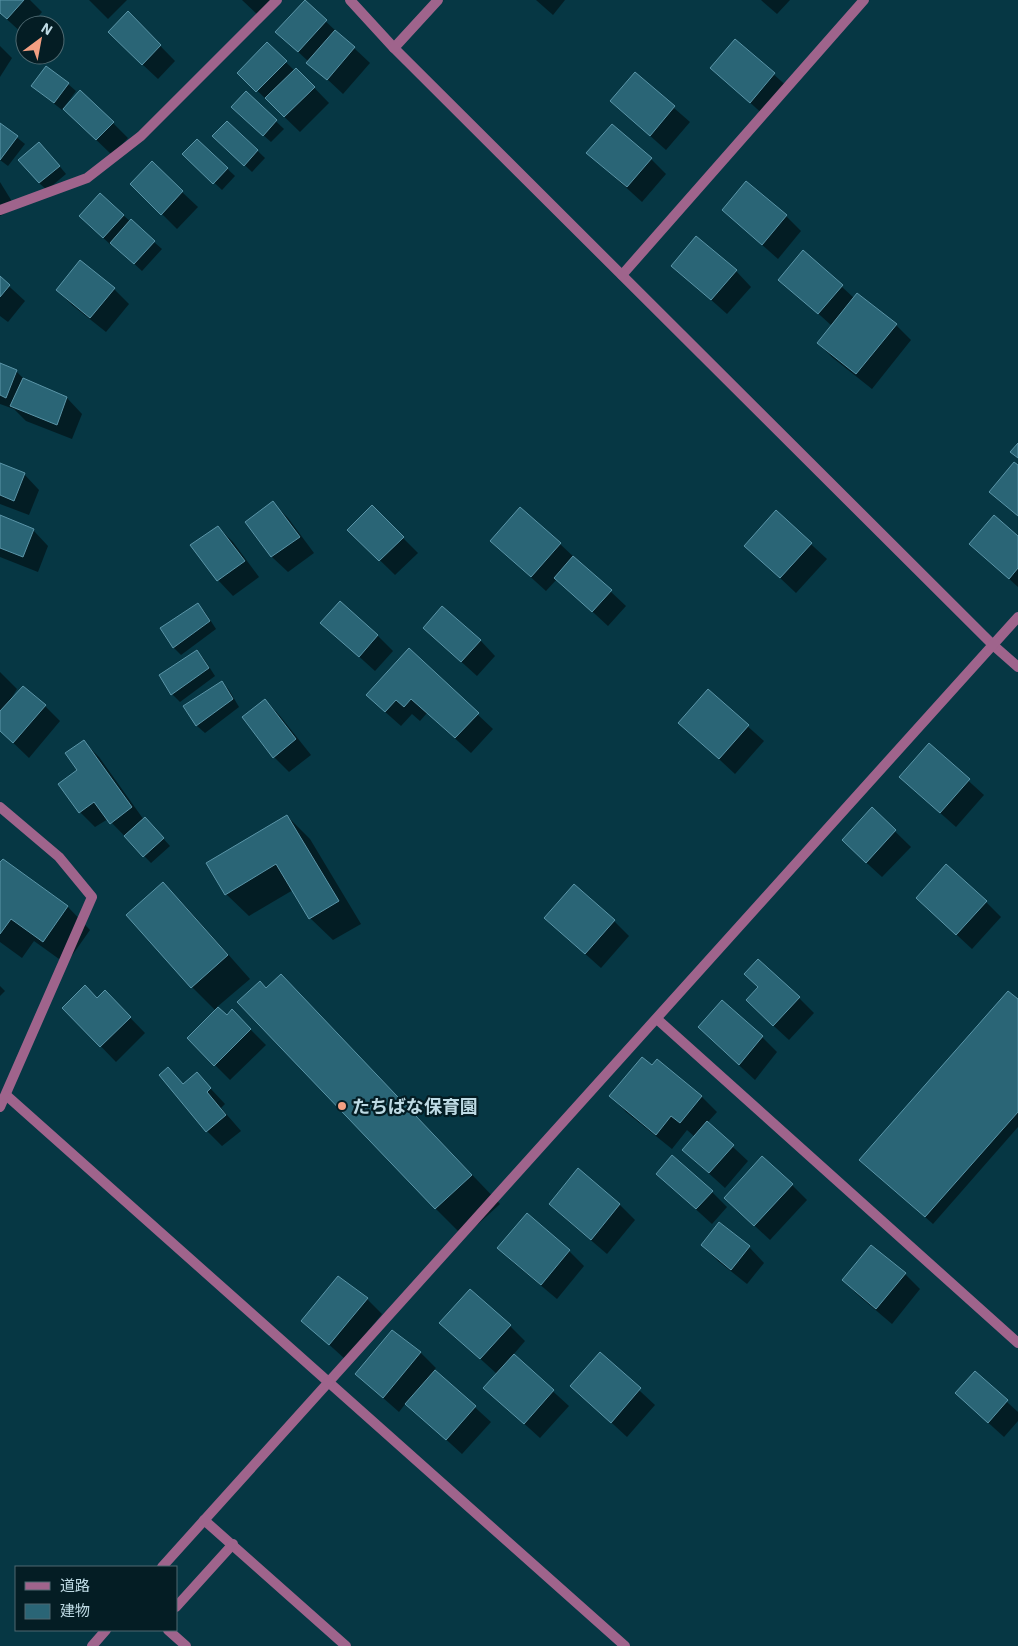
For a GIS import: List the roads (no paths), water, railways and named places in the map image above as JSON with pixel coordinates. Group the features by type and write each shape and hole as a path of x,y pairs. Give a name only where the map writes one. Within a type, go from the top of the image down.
{"street":[{"path":"0,210 87,178 141,136 277,0"},
{"path":"350,0 394,48 1018,667"},
{"path":"394,48 438,0"},
{"path":"622,275 864,0"},
{"path":"163,1566 658,1019 1018,617"},
{"path":"0,807 58,857 92,897 0,1107"},
{"path":"658,1019 1018,1343"},
{"path":"6,1095 625,1646"},
{"path":"204,1520 346,1646"},
{"path":"178,1606 233,1544"},
{"path":"92,1646 105,1631"},
{"path":"169,1631 186,1646"}],"place":[{"name":"たちばな保育園","path":"342,1106"}]}
